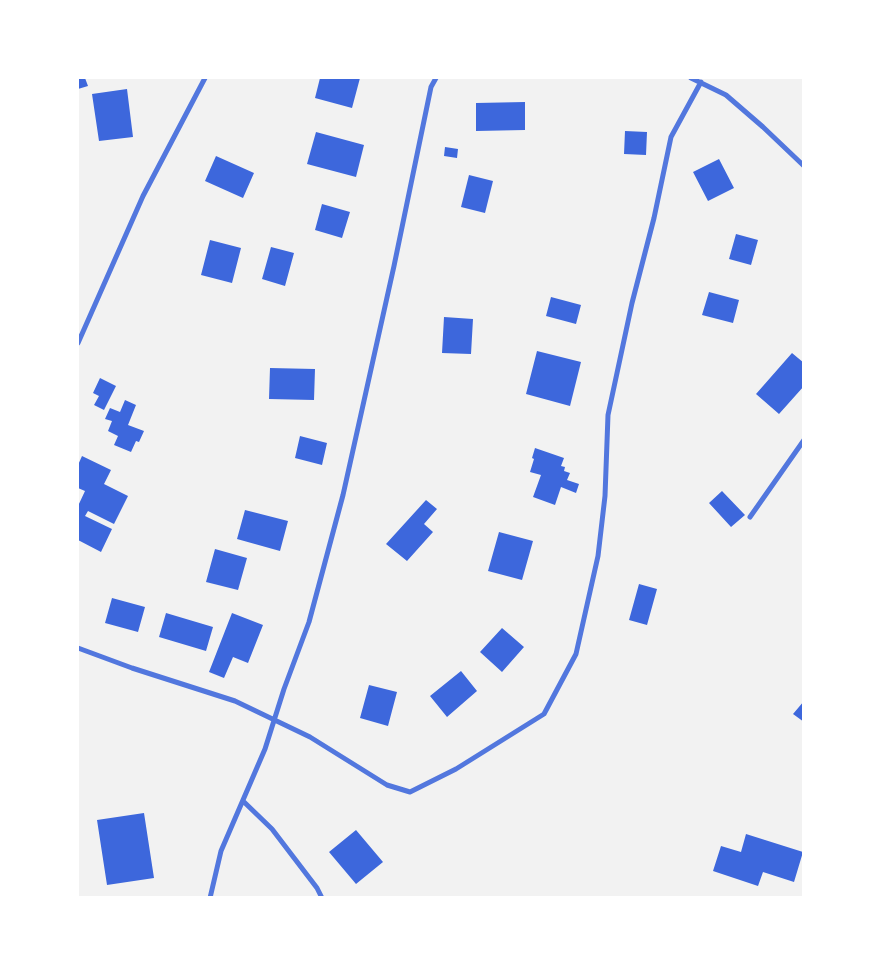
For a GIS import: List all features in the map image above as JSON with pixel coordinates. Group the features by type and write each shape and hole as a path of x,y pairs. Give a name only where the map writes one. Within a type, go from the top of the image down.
{"street":[{"path":"78,343 142,196 205,78"},
{"path":"210,898 221,851 265,749 284,689 309,622 343,495 394,266 431,87 436,78"},
{"path":"691,78 726,96 763,127 804,166"},
{"path":"78,648 132,668 235,701 310,737 387,785 410,792 456,769 544,714 576,654 598,556 606,496 608,414 632,303 654,218 671,137 701,82"},
{"path":"750,517 804,440"},
{"path":"243,801 272,829 317,888 322,898"}],"building":[{"path":"78,78 85,78 88,86 78,89"},
{"path":"320,78 360,78 352,108 315,98"},
{"path":"127,89 133,137 99,141 92,94"},
{"path":"525,102 525,130 476,131 476,103"},
{"path":"625,131 647,132 646,155 624,154"},
{"path":"316,132 364,145 356,177 307,164"},
{"path":"445,147 458,149 457,158 444,156"},
{"path":"216,156 254,173 243,198 205,181"},
{"path":"719,159 734,188 708,201 693,172"},
{"path":"469,175 493,181 485,213 461,207"},
{"path":"322,204 350,212 342,238 315,230"},
{"path":"736,234 758,240 751,265 729,259"},
{"path":"210,240 241,248 232,283 201,275"},
{"path":"271,247 294,253 285,286 262,279"},
{"path":"709,292 739,300 733,323 702,315"},
{"path":"551,297 581,305 576,324 546,316"},
{"path":"444,317 473,319 471,354 442,353"},
{"path":"537,351 581,362 570,406 526,394"},
{"path":"792,353 804,363 804,386 779,414 756,394"},
{"path":"270,368 315,369 314,400 269,399"},
{"path":"100,378 116,386 104,410 94,405 99,396 93,393"},
{"path":"125,400 136,405 128,425 144,431 139,442 136,441 131,452 114,445 118,436 108,431 112,421 105,419 110,408 120,412"},
{"path":"300,436 327,443 322,465 295,458"},
{"path":"535,448 564,458 561,466 565,467 564,471 570,473 567,480 579,484 576,493 561,487 555,505 533,497 541,475 530,472"},
{"path":"82,456 111,470 104,484 128,496 114,524 88,511 85,516 112,529 101,552 78,540 78,506 85,491 78,488 78,465"},
{"path":"722,491 745,515 731,527 709,503"},
{"path":"426,500 437,509 424,524 433,532 407,561 386,544"},
{"path":"245,510 288,521 280,551 237,539"},
{"path":"499,532 533,541 522,580 488,571"},
{"path":"215,549 247,558 238,590 206,582"},
{"path":"639,584 657,589 647,625 629,620"},
{"path":"112,598 145,607 138,632 105,623"},
{"path":"166,613 213,627 206,651 159,637"},
{"path":"232,613 263,625 248,663 233,657 224,678 209,672"},
{"path":"502,628 524,647 502,672 480,652"},
{"path":"461,671 477,691 447,717 430,696"},
{"path":"369,685 397,692 388,726 360,718"},
{"path":"804,701 804,722 793,714"},
{"path":"144,813 154,878 107,885 97,820"},
{"path":"356,830 383,862 356,884 329,852"},
{"path":"746,834 803,852 794,882 763,872 758,886 713,871 721,846 741,852"}]}
